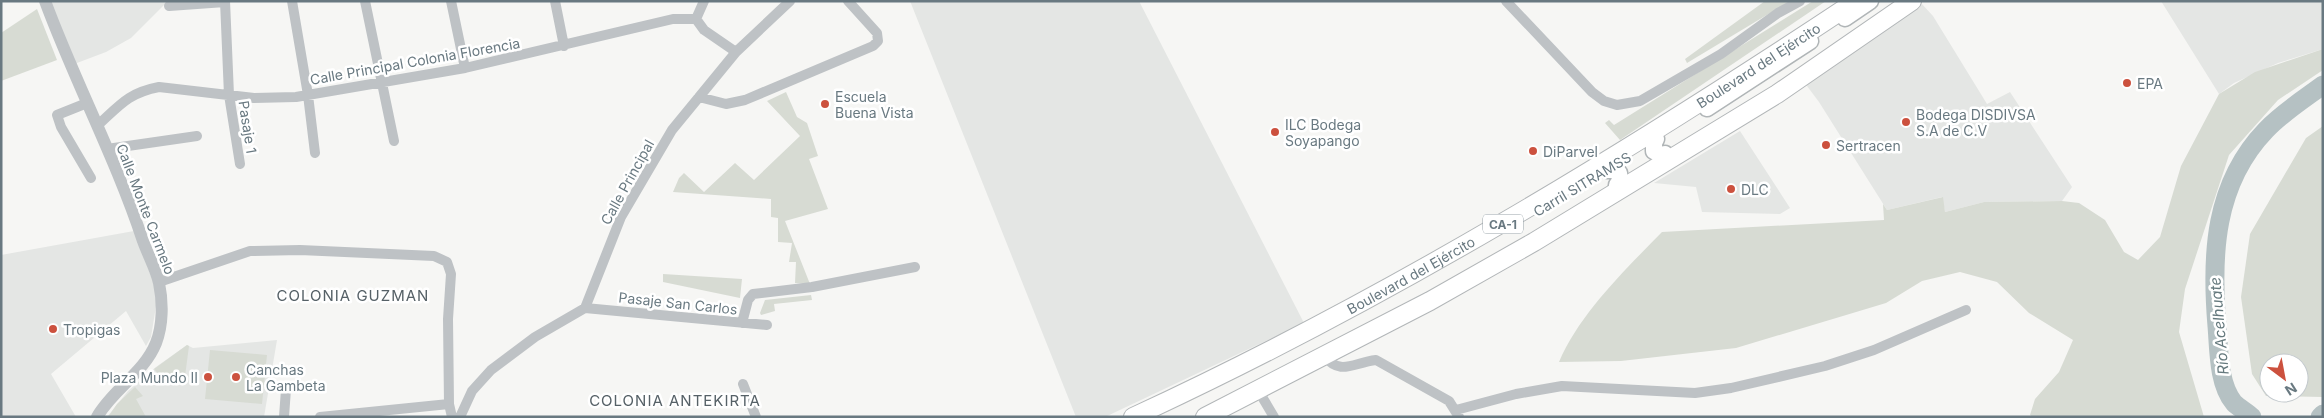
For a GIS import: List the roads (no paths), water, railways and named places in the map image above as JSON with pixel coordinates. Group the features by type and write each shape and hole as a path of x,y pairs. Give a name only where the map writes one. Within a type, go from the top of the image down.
{"highway":[{"name":"Boulevard del Ejército","path":"1133,417 1259,356 1516,216 1672,122 1856,1"},
{"name":"CA-1","path":"1205,417 1430,301 1534,242 1692,147 1807,74 1912,1"}],"main road":[{"name":"Carril SITRAMSS","path":"1149,417 1354,315 1504,231 1607,170 1758,76 1870,1"},
{"name":"Carril SITRAMSS","path":"1193,417 1417,300 1534,235 1796,74 1902,1"},
{"path":"1656,139 1654,151 1657,154 1665,154"},
{"path":"1607,170 1619,172 1620,181 1616,185"}],"street":[{"name":"Calle Monte Carmelo","path":"45,1 64,54 131,204 159,282 162,302 160,328 156,343 139,370 107,400 97,417"},
{"path":"292,1 308,94 315,153"},
{"path":"365,1 394,141"},
{"path":"451,1 465,68"},
{"path":"555,1 564,46"},
{"path":"704,1 696,20 704,30 736,52"},
{"name":"Calle Principal","path":"585,308 621,217 672,130 736,52 790,1"},
{"path":"699,97 726,104 745,100 873,46 878,41 877,33 848,1"},
{"path":"1506,1 1592,92 1604,101 1617,105 1640,101 1721,54 1778,13 1800,1"},
{"path":"169,6 225,2"},
{"name":"Pasaje 1","path":"225,2 229,95 240,164"},
{"name":"Calle Principal Colonia Florencia","path":"97,126 130,95 160,87 254,98 308,94 465,68 673,20 696,20"},
{"path":"87,103 57,115 61,127 91,178"},
{"path":"107,149 197,136"},
{"path":"159,282 250,251 300,250 434,256 441,259 447,262 451,274 448,319 449,404 452,417"},
{"path":"742,323 748,300 753,294 762,291 812,287 915,267"},
{"path":"460,417 472,391 490,370 535,337 585,308"},
{"name":"Pasaje San Carlos","path":"585,308 767,325"},
{"path":"1324,356 1333,367 1341,368 1376,360 1449,401 1458,414 1516,394 1562,386 1695,393 1731,388 1825,366 1874,350 1966,310"},
{"path":"743,384 756,417"},
{"path":"284,417 286,388"},
{"path":"1258,390 1274,417"},
{"path":"320,417 449,404"}],"waterway":[{"name":"Río Acelhuate","path":"2252,417 2234,403 2225,386 2220,366 2215,299 2216,247 2220,222 2226,197 2236,173 2249,151 2266,130 2279,118 2323,85"},
{"name":"Río Acelhuate","path":"2320,417 2323,414"}],"place":[{"name":"EPA","path":"2127,83"},
{"name":"Escuela Buena Vista","path":"825,104"},
{"name":"Bodega DISDIVSA S.A de C.V","path":"1906,122"},
{"name":"ILC Bodega Soyapango","path":"1275,132"},
{"name":"Sertracen","path":"1826,145"},
{"name":"DiParvel","path":"1533,151"},
{"name":"DLC","path":"1731,189"},
{"name":"Tropigas","path":"53,329"},
{"name":"Plaza Mundo II","path":"208,377"},
{"name":"Canchas La Gambeta","path":"236,377"}],"district":[{"name":"COLONIA GUZMAN","path":"353,295"},
{"name":"COLONIA ANTEKIRTA","path":"675,400"}]}
